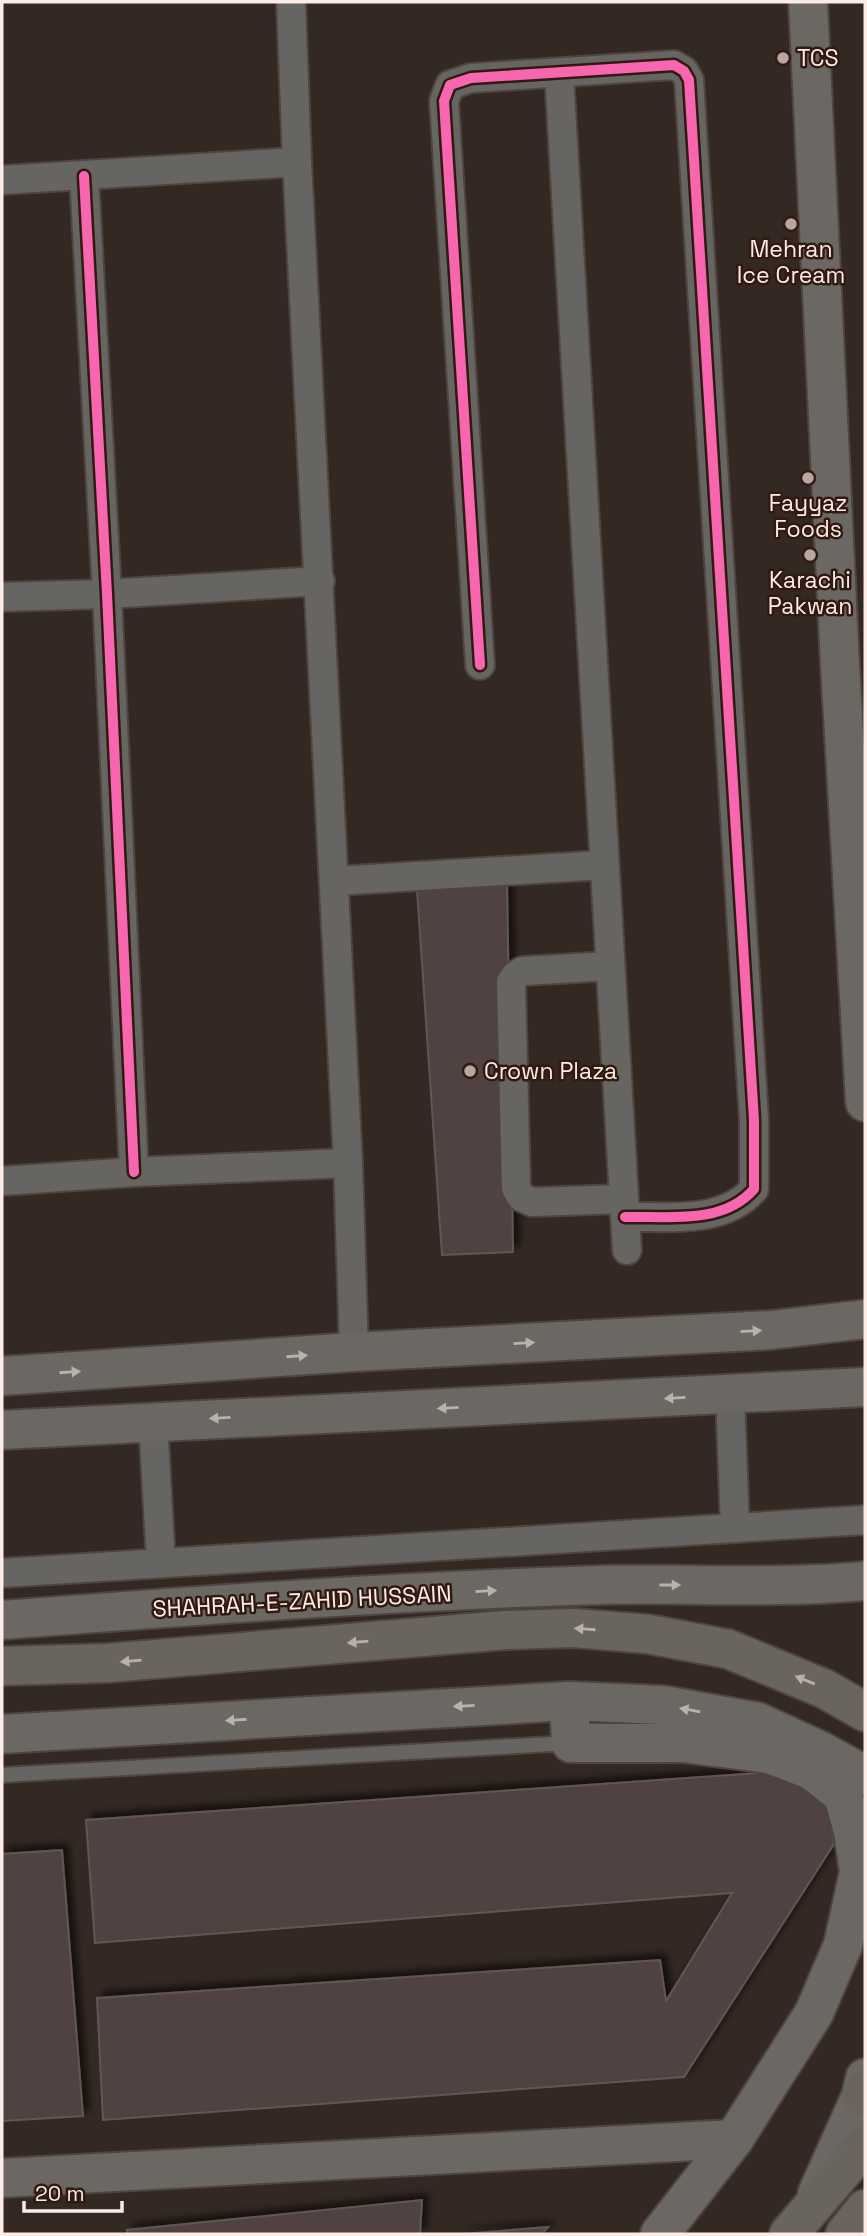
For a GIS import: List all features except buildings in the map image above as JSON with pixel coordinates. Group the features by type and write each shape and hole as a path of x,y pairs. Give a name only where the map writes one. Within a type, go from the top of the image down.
{"main road":[{"path":"2,1666 108,1662 506,1630 574,1628 648,1634 727,1649 825,1689 865,1712"},
{"path":"800,2221 865,2145"},
{"path":"845,2234 865,2209"}],"street":[{"path":"290,2 335,881 354,1352"},
{"path":"808,2 840,665 865,1102"},
{"path":"480,665 444,101 450,85 471,78 674,65 684,71 690,80 754,1120 754,1189 746,1198 718,1213 532,1202 522,1197 516,1188 511,982 523,971 610,966"},
{"path":"559,73 627,1250"},
{"path":"2,180 297,162"},
{"path":"84,176 134,1172"},
{"path":"2,597 107,594 320,581"},
{"path":"335,881 604,865"},
{"path":"2,1181 134,1172 348,1163"},
{"path":"2,1376 354,1352 771,1330 865,1319"},
{"path":"2,1430 865,1387"},
{"path":"730,1395 736,1527"},
{"path":"153,1421 161,1563"},
{"path":"2,1573 865,1520"},
{"name":"SHAHRAH-E-ZAHID HUSSAIN","path":"2,1620 225,1603 601,1585 746,1586 865,1581"},
{"path":"569,1701 571,1743 682,1743 769,1754 811,1770 843,1795 853,1831 859,1872 843,1945 814,2013 734,2138 660,2234"},
{"path":"2,1734 569,1701 663,1705 758,1722 820,1750 865,1775"},
{"path":"800,2221 864,2088"},
{"path":"2,2178 734,2138"}],"lane":[{"path":"2,1775 571,1743"}],"cycle path":[{"path":"480,665 444,101 450,85 471,78 674,65 684,71 689,80 754,1120 754,1189 727,1208 711,1213 677,1217 625,1217"},
{"path":"84,176 134,1172"}],"place":[{"name":"TCS","path":"783,58"},
{"name":"Mehran Ice Cream","path":"791,224"},
{"name":"Fayyaz Foods","path":"808,478"},
{"name":"Karachi Pakwan","path":"810,555"},
{"name":"Crown Plaza","path":"470,1071"}]}
